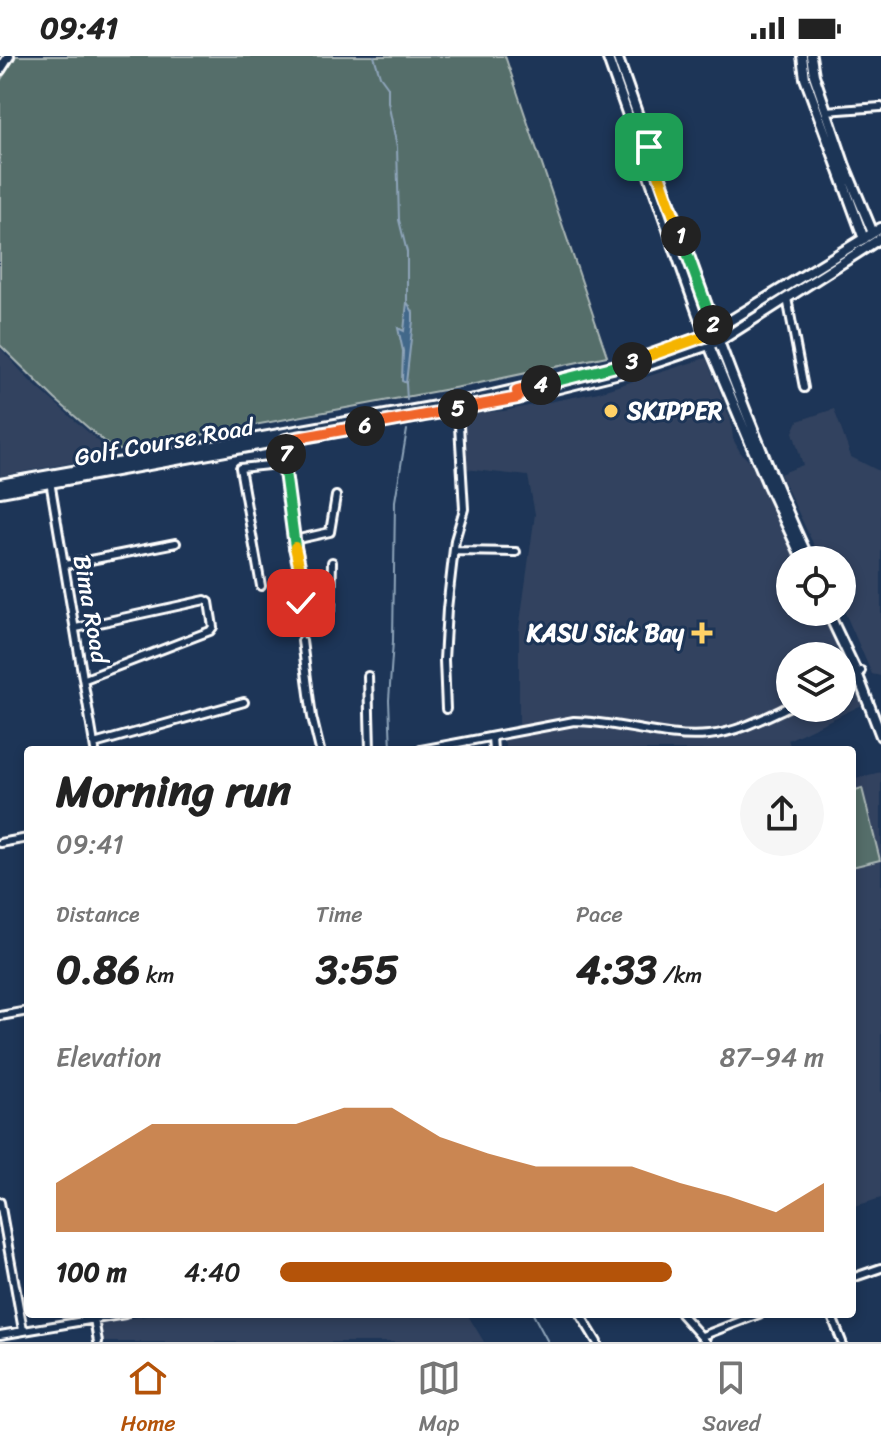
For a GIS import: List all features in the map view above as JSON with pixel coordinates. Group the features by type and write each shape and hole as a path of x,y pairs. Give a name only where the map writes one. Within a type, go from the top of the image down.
{"street":[{"path":"0,70 9,56"},
{"path":"607,56 705,336 714,344 803,546"},
{"path":"617,56 715,330 714,344 768,485 796,546"},
{"path":"802,56 809,90 864,239"},
{"path":"811,56 814,75 845,166 878,233"},
{"path":"826,111 881,107"},
{"name":"Golf Course Road","path":"0,484 49,479 275,442 458,409 638,361 705,336 878,233"},
{"name":"Golf Course Road","path":"0,492 49,479 626,372 714,344 787,298 878,233"},
{"path":"787,298 804,388"},
{"path":"446,709 444,660 447,609 454,551 464,509 458,409"},
{"path":"286,440 285,472 305,592 301,603 301,631"},
{"path":"275,442 278,464 285,472"},
{"path":"261,586 240,468 278,464"},
{"name":"Bima Road","path":"49,479 95,746"},
{"path":"294,540 330,532 336,496"},
{"path":"65,565 176,543"},
{"path":"454,551 516,552"},
{"path":"301,618 322,615 331,608 332,562"},
{"path":"76,628 205,600 209,602 213,627 210,631 85,679"},
{"path":"838,626 881,720"},
{"path":"302,641 319,746"},
{"path":"859,672 881,736"},
{"path":"368,676 370,746"},
{"path":"98,746 244,702"},
{"path":"443,746 574,721 595,721 685,735 710,735 747,726 776,713"},
{"path":"492,737 493,746"},
{"path":"0,843 24,839"},
{"path":"0,1016 24,1012"},
{"path":"0,1202 23,1330"},
{"path":"856,1277 881,1268"},
{"path":"5,1337 23,1330 98,1318"},
{"path":"582,1318 597,1342"},
{"path":"685,1318 704,1339 739,1318"},
{"path":"833,1318 842,1342"},
{"path":"94,1319 98,1342"}],"shaded area":[{"path":"407,302 413,312 413,321 406,383 402,381 403,351 398,328 404,331"},
{"path":"0,348 30,381 114,455 0,476"},
{"path":"706,358 731,421 733,439 750,462 793,546 776,546 776,626 830,626 838,642 776,642 776,722 826,722 788,740 790,746 505,746 502,730 519,726 519,630 535,514 528,476 465,469 460,414 504,411 599,392"},
{"path":"834,409 851,457 881,472 881,676 872,674 851,626 856,626 856,546 814,546 780,474 803,465 793,432 798,421"},
{"path":"856,681 866,703 856,708"},
{"path":"881,772 881,1198 856,1206 856,778"},
{"path":"133,1318 469,1318 484,1342 101,1342 97,1323"}],"green space":[{"path":"16,56 505,56 607,356 470,385 115,451 55,399 0,345 0,81"},
{"path":"862,788 880,860 856,866 856,790"}],"waterway":[{"path":"374,56 380,76 388,87 397,147 399,220 407,252 407,302"},
{"path":"406,383 407,400"},
{"path":"391,746 389,700 395,501 407,430"},
{"path":"535,1318 548,1342"}],"place":[{"name":"SKIPPER","path":"611,411"},
{"name":"KASU Sick Bay","path":"702,633"}],"route":[{"path":"301,603 305,592 285,472 286,440 518,398 517,391 638,361 680,347 715,330 649,147"}]}
